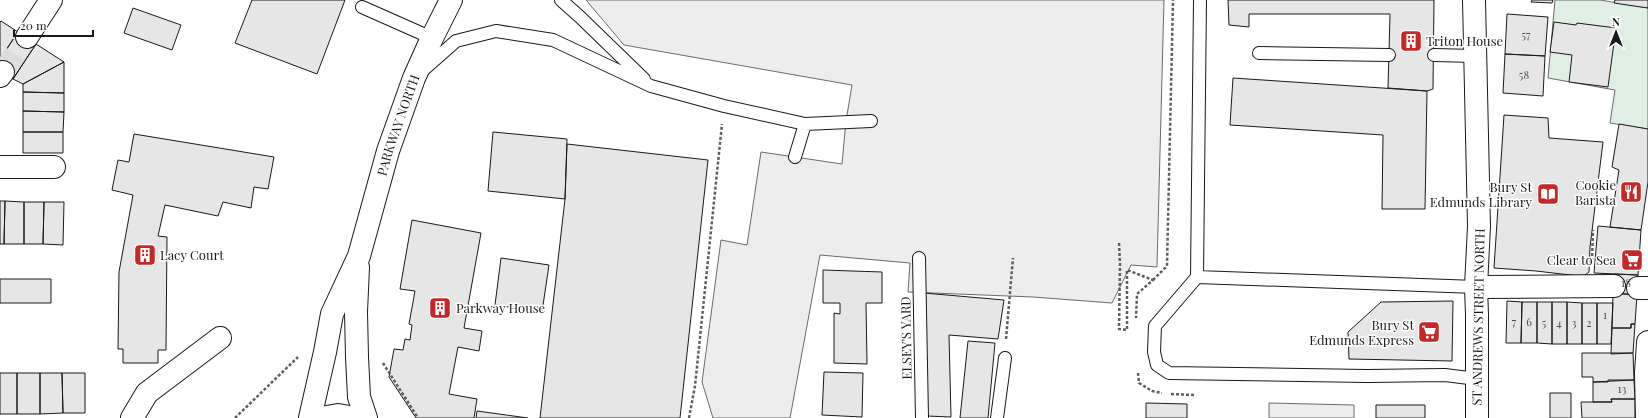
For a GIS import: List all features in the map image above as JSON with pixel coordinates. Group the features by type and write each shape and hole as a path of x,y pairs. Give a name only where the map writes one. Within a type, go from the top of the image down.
{"street":[{"path":"26,37 51,0"},
{"name":"PARKWAY NORTH","path":"310,418 332,314 359,256 388,151 414,78 432,38 452,0"},
{"name":"ST ANDREWS STREET NORTH","path":"1474,0 1479,226 1476,287 1477,418"},
{"path":"0,167 54,167"},
{"name":"PARKWAY NORTH","path":"359,256 356,312 357,357 359,397 366,418"},
{"path":"1476,287 1556,288 1614,286"},
{"path":"132,418 147,393 220,338"},
{"path":"1647,418 1646,373 1648,342"},
{"path":"321,418 338,415 355,418"}],"lane":[{"path":"561,0 651,86"},
{"path":"1200,0 1197,277 1155,326 1154,352 1157,365 1169,373 1367,376 1445,375 1477,379"},
{"path":"362,7 432,38"},
{"path":"414,78 456,41 496,31 553,40 651,86 724,106 805,124 872,122"},
{"path":"1259,53 1389,55"},
{"path":"1434,55 1475,56"},
{"path":"795,157 805,124"},
{"name":"ELSEY'S YARD","path":"919,258 922,418"},
{"path":"1197,277 1476,287"},
{"path":"997,418 1005,358"}],"path":[{"path":"1136,324 1137,294 1167,266 1174,0"},
{"path":"689,418 695,386 724,106"},
{"path":"1590,286 1593,230"},
{"path":"1119,243 1119,329 1127,330 1127,270 1153,280"},
{"path":"1005,358 1013,258"},
{"path":"379,356 418,418"}],"green space":[{"path":"1555,0 1600,0 1648,8 1648,129 1610,123 1615,90 1548,78"}],"shaded area":[{"path":"586,0 1164,0 1157,267 1131,265 1112,303 1033,297 908,292 910,263 820,255 790,418 713,418 702,382 721,240 747,245 761,152 842,164 846,121 852,85 624,45"},
{"path":"1269,403 1354,405 1354,418 1269,418"}],"building":[{"path":"252,0 345,0 317,74 235,43"},
{"name":"Triton House","path":"1228,0 1434,0 1433,89 1427,91 1388,88 1390,14 1249,14 1249,27 1229,25"},
{"path":"1532,0 1553,0 1552,3 1531,2"},
{"path":"1615,0 1648,0 1648,8 1614,3"},
{"path":"133,8 181,25 172,50 124,33"},
{"path":"1507,14 1548,17 1545,56 1505,54"},
{"path":"1,21 18,32 0,59 0,22"},
{"path":"1554,22 1576,25 1577,23 1616,28 1608,87 1569,82 1572,55 1550,52"},
{"path":"18,32 36,44 13,79 0,71 0,59"},
{"path":"36,44 64,62 23,84 13,79"},
{"path":"1505,54 1545,56 1543,96 1503,93"},
{"path":"64,62 64,93 23,92 23,84"},
{"path":"1233,78 1427,91 1425,209 1382,209 1383,135 1230,125"},
{"path":"23,92 64,93 64,112 23,111"},
{"path":"23,111 64,112 63,132 23,132"},
{"name":"Bury St Edmunds Library","path":"1504,115 1548,118 1549,138 1603,142 1590,247 1589,272 1585,275 1579,276 1494,268"},
{"path":"1619,124 1648,129 1648,182 1641,230 1610,227 1619,170 1612,167"},
{"path":"23,132 63,132 63,153 23,153"},
{"path":"493,132 567,139 565,199 488,191"},
{"name":"Lacy Court","path":"134,134 274,157 268,189 254,187 251,208 223,202 218,216 165,205 158,236 167,237 166,350 158,350 158,363 123,363 123,349 118,349 119,272 133,195 112,190 118,160 129,162"},
{"path":"567,144 708,160 680,418 540,418 565,199"},
{"path":"0,201 5,201 4,244 0,244"},
{"path":"5,201 24,202 24,244 4,244"},
{"path":"24,202 44,202 43,244 24,244"},
{"path":"44,202 64,202 63,245 43,244"},
{"name":"Parkway House","path":"412,220 481,233 464,328 482,331 479,351 458,347 449,394 477,399 474,418 416,418 389,377 394,349 403,350 405,339 410,340 412,325 409,324 415,291 400,289"},
{"path":"1598,226 1641,230 1638,275 1594,273"},
{"path":"501,258 549,265 542,312 495,305"},
{"path":"823,270 882,272 882,303 866,303 867,364 834,363 834,313 840,314 840,303 823,303"},
{"path":"1614,274 1638,275 1637,295 1613,293"},
{"path":"0,279 51,279 51,303 0,303"},
{"path":"924,293 1004,300 998,339 949,335 951,417 927,416"},
{"path":"1613,293 1637,295 1635,324 1631,324 1631,328 1612,328"},
{"path":"1453,301 1452,361 1349,359 1348,332 1381,302"},
{"path":"1507,301 1522,302 1521,343 1506,343"},
{"path":"1522,302 1537,302 1537,343 1521,343"},
{"path":"1537,302 1552,302 1552,344 1537,343"},
{"path":"1552,302 1567,302 1567,344 1552,344"},
{"path":"1567,302 1582,303 1582,344 1567,344"},
{"path":"1582,303 1597,303 1597,344 1582,344"},
{"path":"1597,303 1613,303 1611,344 1597,344"},
{"path":"1631,324 1635,324 1633,353 1611,354 1612,328 1631,328"},
{"path":"968,341 995,343 988,418 960,418"},
{"path":"1582,353 1633,353 1634,380 1593,382 1593,377 1582,377"},
{"path":"824,372 863,373 862,417 822,415"},
{"path":"0,373 17,373 17,414 0,414"},
{"path":"17,373 40,373 40,414 17,414"},
{"path":"40,373 62,373 63,413 40,414"},
{"path":"62,373 85,373 85,413 63,413"},
{"path":"1608,380 1634,380 1635,399 1611,399 1612,402 1593,402 1593,382 1608,382"},
{"path":"1550,393 1571,393 1571,418 1550,418"},
{"path":"1611,399 1635,399 1635,418 1582,418 1581,402 1612,402"},
{"path":"1146,403 1187,404 1187,418 1146,418"},
{"path":"1376,405 1425,405 1425,418 1376,418"},
{"path":"477,411 528,418 476,418"}],"tunnel":[{"path":"3,72 27,37"}],"place":[{"name":"Triton House","path":"1411,41"},
{"name":"Cookie Barista","path":"1631,192"},
{"name":"Bury St Edmunds Library","path":"1548,194"},
{"name":"Lacy Court","path":"145,255"},
{"name":"Clear to Sea","path":"1632,260"},
{"name":"Parkway House","path":"440,308"},
{"name":"Bury St Edmunds Express","path":"1429,332"}]}
